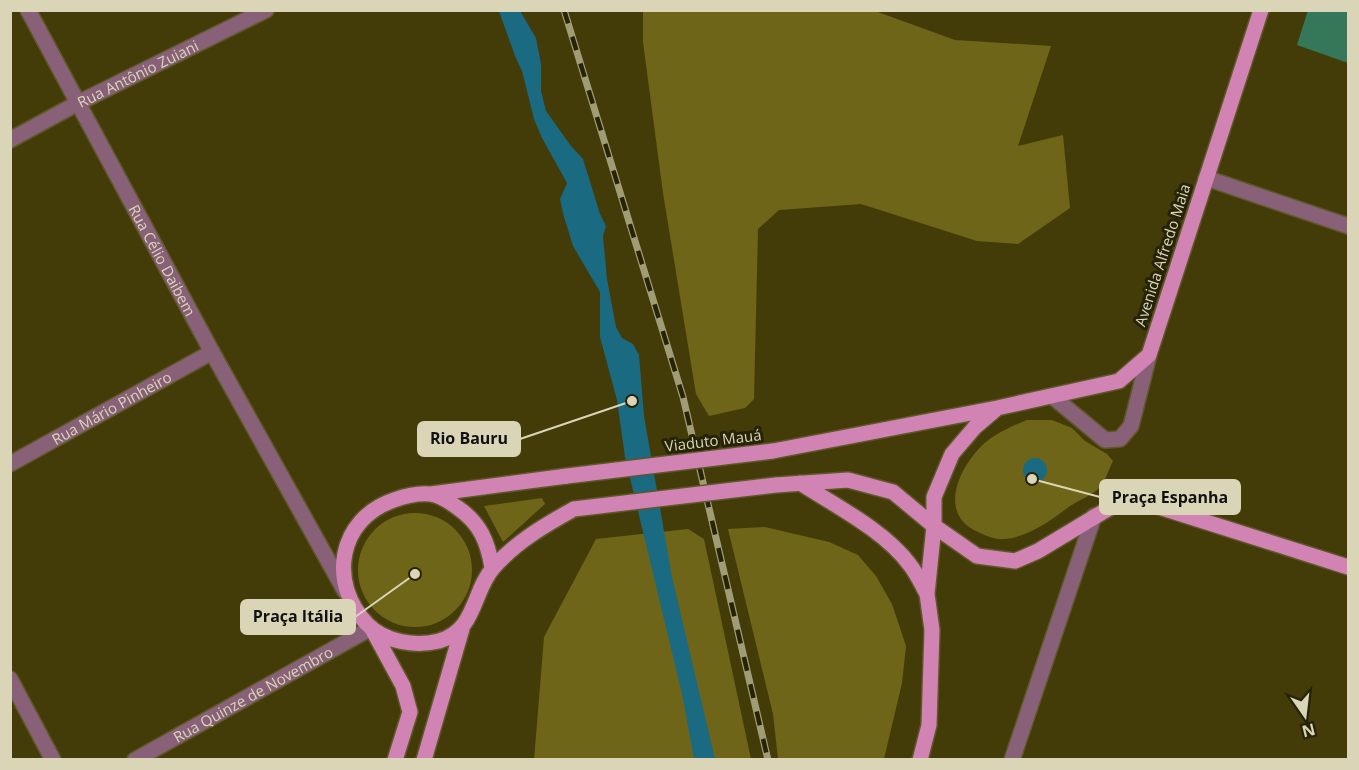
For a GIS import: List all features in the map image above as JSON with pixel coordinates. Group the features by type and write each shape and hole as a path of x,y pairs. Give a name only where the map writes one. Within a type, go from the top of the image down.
{"main road":[{"name":"Avenida Alfredo Maia","path":"1149,355 1261,10"},
{"path":"920,759 929,725 932,630 927,594 934,526 934,497 952,454 975,427 997,408 1119,381 1149,355"},
{"name":"Viaduto Mauá","path":"430,494 773,451 997,408"},
{"path":"424,759 462,629 492,568 532,533 574,509 776,485 848,480 893,492 934,526 977,555 1015,561 1038,551 1116,504 1140,501 1348,567"},
{"path":"800,483 850,514 891,545 910,565 927,594"},
{"path":"395,759 410,712 403,686 371,628 355,612 345,591 342,566 348,541 362,519 382,504 406,496 430,494 451,503 468,514 481,530 489,548 492,568"},
{"path":"371,628 393,640 416,644 440,640 462,629"}],"street":[{"name":"Rua Célio Daibem","path":"28,10 212,352 345,591"},
{"name":"Rua Antônio Zuiani","path":"10,140 78,103 266,10"},
{"path":"1206,178 1348,226"},
{"name":"Rua Mário Pinheiro","path":"10,464 212,352"},
{"path":"1052,396 1105,440 1120,439 1131,426 1149,355"},
{"path":"1012,759 1094,516"},
{"name":"Rua Quinze de Novembro","path":"135,759 371,628"},
{"path":"10,679 52,759"}],"shaded area":[{"path":"643,11 875,11 955,40 1051,46 1018,146 1063,135 1070,208 1018,244 977,241 861,204 779,210 758,229 754,399 745,408 709,416 696,394 663,193 643,42"},
{"path":"1027,420 1052,420 1072,428 1085,441 1107,454 1113,461 1098,489 1045,524 1013,538 991,537 965,524 958,513 955,501 956,488 976,451 1001,432"},
{"path":"542,498 545,504 503,542 484,506"},
{"path":"415,513 437,518 455,530 467,548 472,570 467,592 455,610 437,622 415,627 393,622 375,610 363,592 358,570 363,548 375,530 393,518"},
{"path":"765,527 829,542 858,555 876,576 892,604 906,646 902,683 884,759 778,759 773,714 728,529"},
{"path":"688,529 704,539 751,759 534,760 544,637 596,539"}],"water":[{"path":"499,11 520,11 536,38 541,64 541,91 546,111 583,159 606,226 603,236 607,279 616,327 622,338 633,344 639,355 644,416 672,577 715,759 694,759 682,694 625,457 617,400 600,337 600,292 573,246 560,199 567,183 534,119 522,71"},
{"path":"1035,458 1043,462 1047,470 1043,478 1035,482 1027,478 1023,470 1027,462"}],"building":[{"path":"1308,10 1348,10 1348,63 1297,45"}],"railway":[{"path":"564,10 683,397 768,760"}],"place":[{"name":"Rio Bauru","path":"632,401"},
{"name":"Praça Espanha","path":"1032,479"},
{"name":"Praça Itália","path":"415,574"}]}
